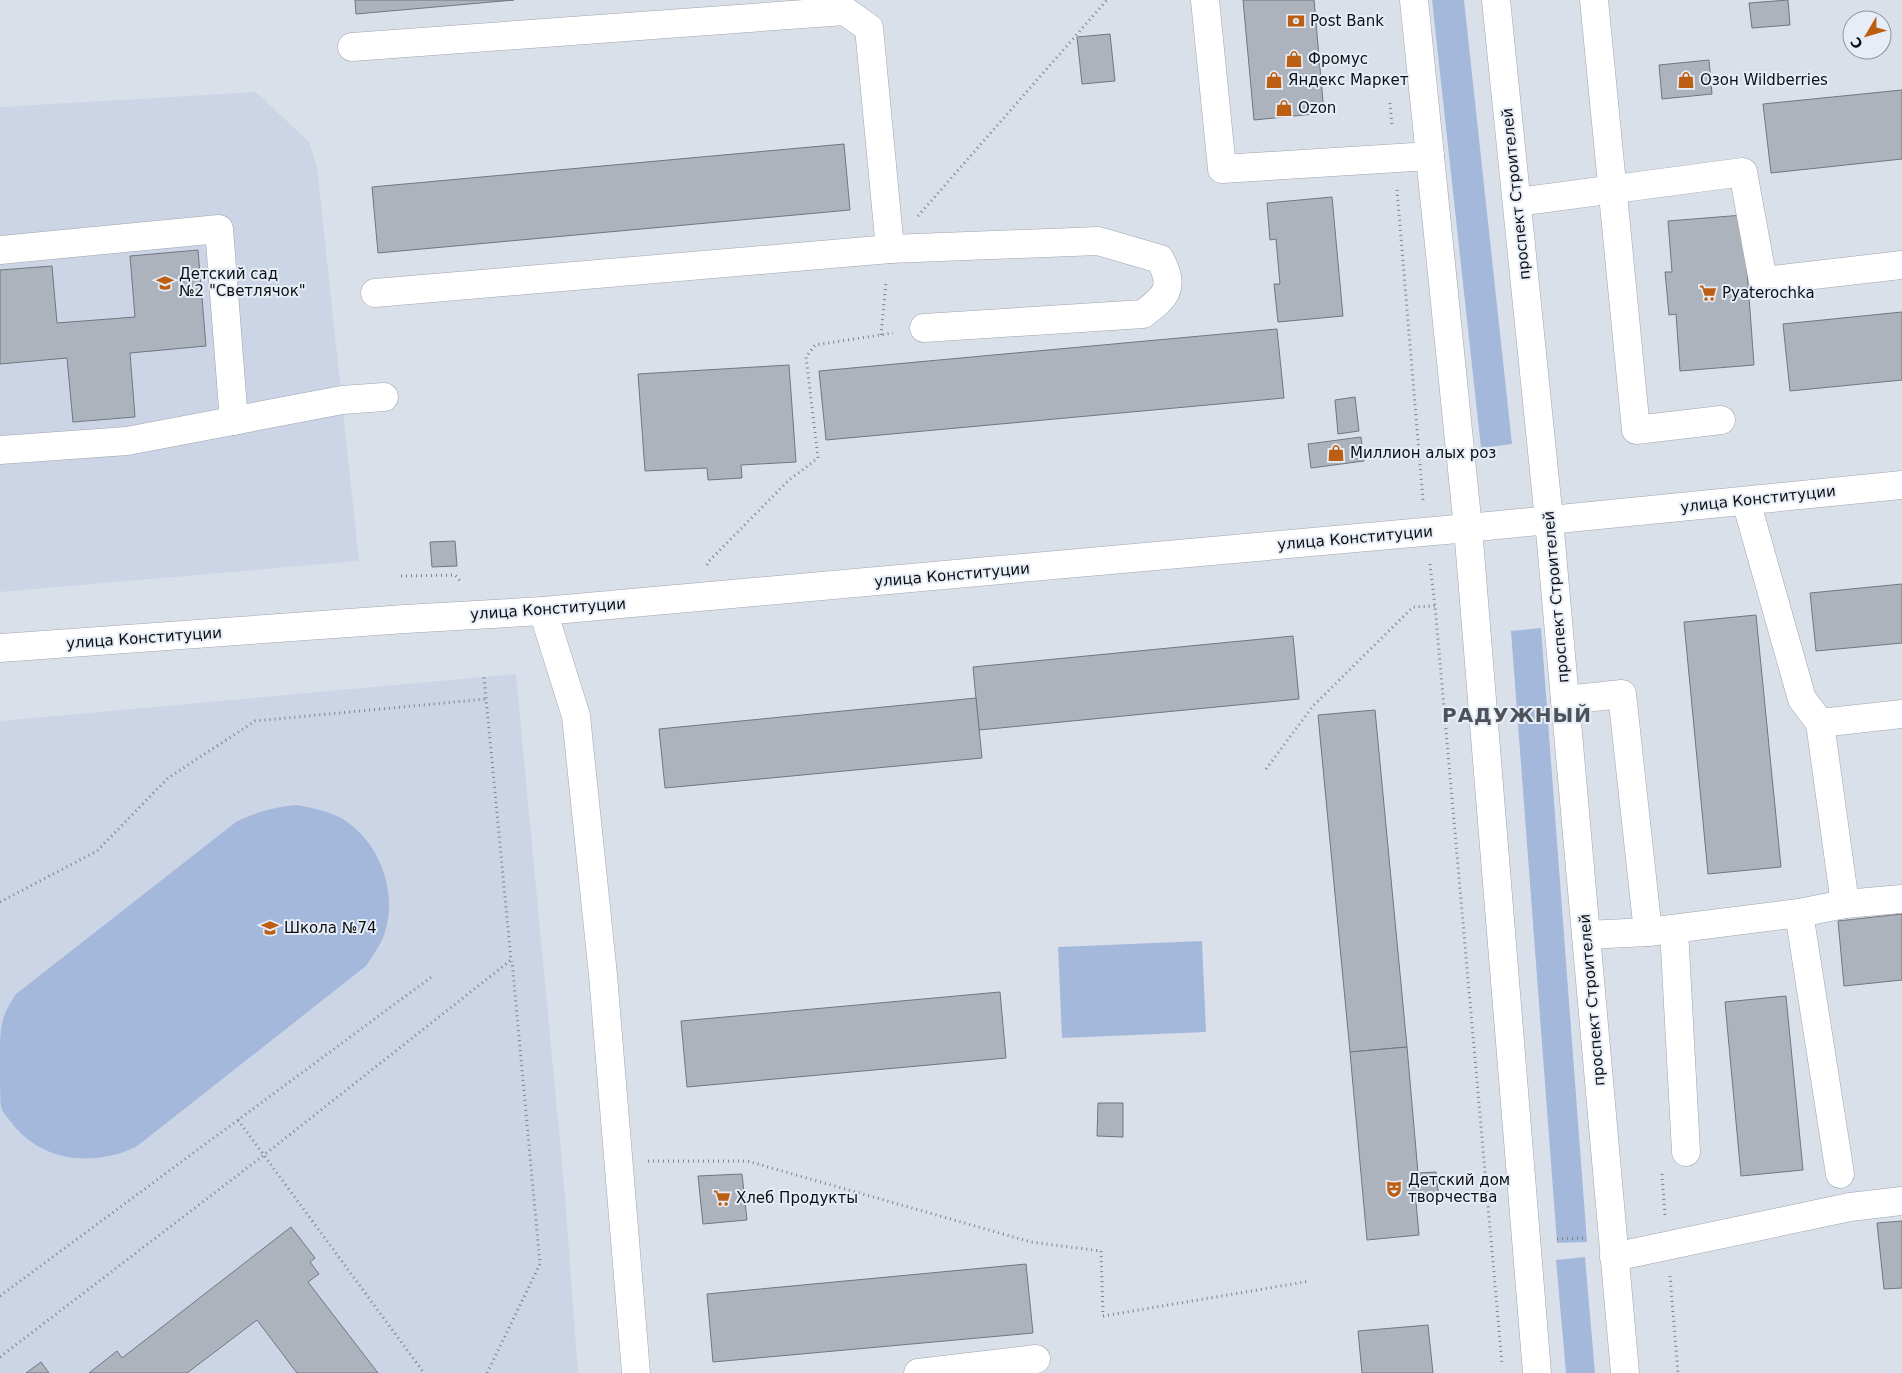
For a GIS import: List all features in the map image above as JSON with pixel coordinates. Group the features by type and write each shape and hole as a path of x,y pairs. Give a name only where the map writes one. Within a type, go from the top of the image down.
{"street":[{"path":"1204,0 1222,169 1430,156"},
{"path":"1414,0 1468,528 1537,1373"},
{"name":"проспект Строителей","path":"1496,0 1549,520 1625,1373"},
{"path":"1594,0 1636,430 1721,420"},
{"path":"352,47 845,11 869,28 890,249"},
{"path":"1517,202 1612,191 1743,172 1763,282 1902,264"},
{"path":"0,250 219,229 234,420"},
{"path":"375,293 890,249 1098,241 1160,259 1169,275 1164,298 1144,314 924,328"},
{"path":"0,450 127,441 342,400 384,397"},
{"name":"улица Конституции","path":"0,648 543,611 1426,532 1902,485"},
{"path":"1746,500 1802,699 1820,723 1845,904"},
{"path":"543,611 576,716 602,965 636,1373"},
{"path":"1565,700 1622,694 1661,931 1686,1152"},
{"path":"1820,723 1902,714"},
{"path":"1586,935 1661,931 1799,913 1845,904 1902,899"},
{"path":"1799,913 1840,1174"},
{"path":"1613,1247 1850,1207 1902,1201"},
{"path":"918,1373 1036,1359"}],"path":[{"path":"881,334 890,249 1107,0"},
{"path":"1390,99 1426,532 1435,606 1503,1373"},
{"path":"698,597 708,562 789,480 818,458 806,357 815,345 924,328"},
{"path":"401,576 455,575 466,588"},
{"path":"1266,770 1313,706 1413,607 1435,606"},
{"path":"484,677 540,1264 487,1373"},
{"path":"0,902 96,851 168,778 256,721 486,699"},
{"path":"0,1357 264,1155 512,960"},
{"path":"0,1296 434,975"},
{"path":"238,1120 424,1373"},
{"path":"618,1163 673,1159 747,1161 1032,1242 1102,1251 1103,1316 1310,1281"},
{"path":"1491,1242 1526,1240 1613,1247"}],"shaded area":[{"path":"1432,0 1464,0 1512,444 1481,448"},
{"name":"Детский сад №2 \"Светлячок\"","path":"256,92 309,142 317,166 359,561 0,592 0,107"},
{"path":"1541,628 1587,1242 1557,1243 1511,631"},
{"name":"Школа №74","path":"516,674 565,1195 578,1373 0,1373 0,721"},
{"path":"297,805 330,813 341,818 366,839 382,868 389,900 388,916 385,932 377,950 366,966 136,1147 104,1157 71,1157 55,1154 40,1148 26,1138 5,1115 1,1107 1,1031 4,1017 16,994 236,822 265,811"},
{"path":"1202,941 1206,1032 1062,1038 1058,947"},
{"path":"1585,1257 1595,1373 1566,1373 1556,1260"}],"building":[{"path":"355,0 514,0 356,14"},
{"path":"1243,0 1314,0 1324,113 1254,120"},
{"path":"1788,0 1790,25 1752,28 1749,3"},
{"path":"1110,34 1115,81 1082,84 1077,37"},
{"name":"Озон Wildberries","path":"1709,60 1712,94 1662,99 1659,65"},
{"path":"1902,90 1902,159 1771,173 1763,104"},
{"path":"844,144 850,210 378,253 372,187"},
{"path":"1332,197 1343,316 1278,322 1274,284 1280,284 1276,239 1270,240 1267,203"},
{"name":"Pyaterochka","path":"1743,215 1754,365 1680,371 1676,314 1669,315 1665,272 1672,272 1668,221"},
{"path":"198,250 206,346 130,353 135,417 73,422 67,358 0,364 0,270 52,266 57,323 135,317 130,256"},
{"path":"1902,312 1902,380 1790,391 1783,324"},
{"path":"1277,329 1284,398 826,440 819,371"},
{"path":"789,365 796,462 741,465 742,478 708,480 707,468 645,471 638,374"},
{"path":"1355,397 1359,431 1338,434 1335,400"},
{"name":"Миллион алых роз","path":"1361,437 1364,461 1311,468 1308,444"},
{"path":"455,541 457,566 432,567 430,542"},
{"path":"1902,584 1902,643 1816,651 1810,593"},
{"path":"1756,615 1781,867 1708,874 1684,622"},
{"path":"1293,636 1299,699 979,730 973,667"},
{"path":"976,698 982,758 665,788 659,729"},
{"path":"1375,710 1407,1047 1350,1052 1318,715"},
{"path":"1902,914 1902,980 1844,986 1838,921"},
{"path":"1000,992 1006,1058 687,1087 681,1021"},
{"path":"1786,996 1803,1170 1741,1176 1725,1002"},
{"path":"1407,1047 1418,1173 1436,1172 1439,1200 1416,1202 1419,1235 1367,1240 1350,1052"},
{"path":"1098,1103 1123,1103 1123,1137 1097,1136"},
{"name":"Хлеб Продукты","path":"742,1174 747,1220 703,1224 698,1176"},
{"path":"1902,1221 1902,1288 1884,1289 1877,1223"},
{"path":"291,1227 315,1258 310,1262 319,1274 308,1282 378,1373 297,1373 257,1320 187,1373 89,1373 117,1351 122,1358"},
{"path":"1026,1264 1033,1333 713,1362 707,1294"},
{"path":"1428,1325 1433,1373 1362,1373 1358,1331"},
{"path":"41,1362 49,1373 26,1373"}],"place":[{"name":"Post Bank","path":"1296,21"},
{"name":"Фромус","path":"1294,59"},
{"name":"Яндекс Маркет","path":"1274,80"},
{"name":"Озон Wildberries","path":"1686,80"},
{"name":"Ozon","path":"1284,108"},
{"name":"Детский сад №2 \"Светлячок\"","path":"165,283"},
{"name":"Pyaterochka","path":"1708,293"},
{"name":"Миллион алых роз","path":"1336,453"},
{"name":"Школа №74","path":"270,928"},
{"name":"Детский дом творчества","path":"1394,1189"},
{"name":"Хлеб Продукты","path":"722,1198"}],"district":[{"name":"РАДУЖНЫЙ","path":"1517,715"}]}
